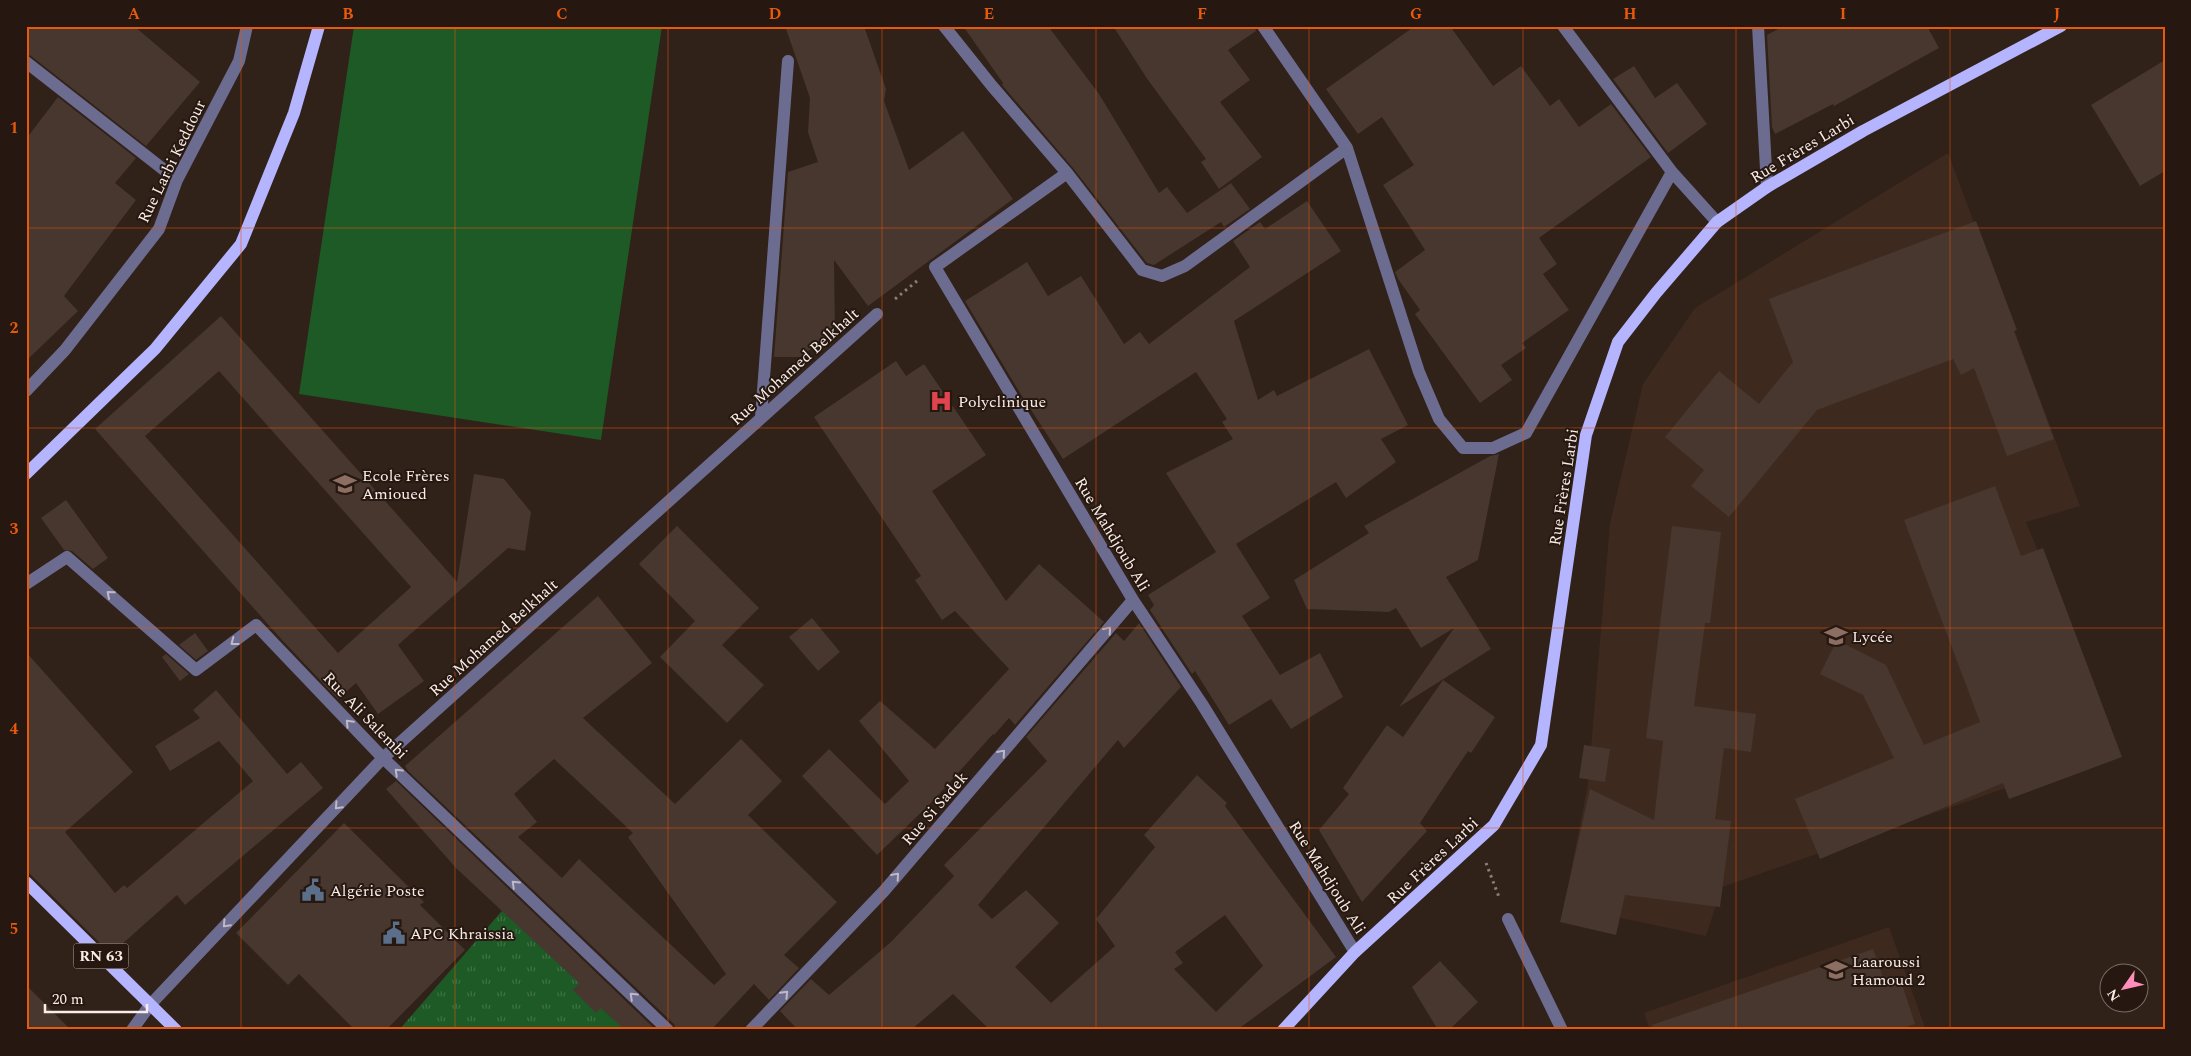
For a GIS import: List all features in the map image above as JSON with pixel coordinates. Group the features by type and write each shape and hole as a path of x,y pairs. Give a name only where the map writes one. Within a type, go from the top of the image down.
{"main road":[{"path":"26,474 156,349 241,244 294,113 319,26"},
{"name":"Rue Frères Larbi","path":"1283,1030 1355,952 1477,842 1494,824 1540,745 1586,436 1618,342 1656,293 1718,222 1767,187 1862,131 2062,26"},
{"name":"RN 63","path":"26,882 176,1030"}],"street":[{"name":"Rue Larbi Keddour","path":"26,391 65,350 159,229 177,180 239,61 247,26"},
{"path":"944,26 992,86 1067,173 1142,270 1162,276 1185,266 1347,148"},
{"path":"1263,26 1347,148 1419,372 1439,419 1463,448 1493,448 1526,433 1672,172"},
{"path":"1563,26 1672,172 1718,222"},
{"path":"1758,26 1767,187"},
{"path":"761,417 788,61"},
{"path":"26,62 177,180"},
{"path":"934,267 1067,173"},
{"name":"Rue Mahdjoub Ali","path":"934,267 1133,600 1202,704 1355,952"},
{"name":"Rue Mohamed Belkhalt","path":"132,1030 150,1005 383,758 877,314"},
{"name":"Rue Ali Salembi","path":"26,584 67,557 196,670 256,625 383,758 668,1030"},
{"name":"Rue Si Sadek","path":"751,1030 884,890 1133,600"},
{"path":"1508,919 1562,1030"}],"path":[{"path":"877,314 934,267"},
{"path":"1477,842 1508,919"}],"shaded area":[{"name":"Lycée","path":"1948,153 2080,506 2026,522 2118,749 1722,887 1706,936 1564,906 1588,784 1610,523 1643,384 1695,308"},
{"name":"Laaroussi Hamoud 2","path":"1889,927 1926,1030 1650,1030 1644,1013"}],"green space":[{"path":"354,26 662,26 601,440 299,394"},
{"path":"513,898 646,1030 399,1030"}],"building":[{"path":"26,26 134,26 200,82 146,146 26,54"},
{"path":"785,26 864,26 886,89 884,101 909,170 963,131 1013,199 868,306 834,260 835,331 800,357 774,357 788,172 818,162 808,132 810,98"},
{"path":"963,26 1048,26 1099,94 1159,193 1167,187 1187,213 1231,183 1250,209 1224,227 1221,222 1154,265 1147,263 1073,168 1002,85 1003,83"},
{"path":"1113,26 1255,26 1256,31 1228,50 1250,80 1220,102 1262,157 1219,189 1201,162 1206,159 1148,80"},
{"path":"1415,26 1450,26 1493,86 1521,66 1550,106 1559,99 1579,127 1611,104 1651,157 1539,238 1557,264 1543,274 1569,310 1522,343 1526,348 1501,365 1512,380 1480,403 1415,314 1420,310 1395,272 1425,250 1383,185 1414,165 1382,117 1358,134 1326,89"},
{"path":"1784,26 1927,26 1939,48 1834,106 1833,104 1775,134 1772,127 1767,35"},
{"path":"2165,60 2165,171 2140,186 2091,105"},
{"path":"1634,66 1655,98 1677,83 1707,124 1668,153 1613,79"},
{"path":"58,97 136,158 115,183 136,200 64,296 78,311 26,361 26,139"},
{"path":"1307,201 1341,251 1234,321 1258,400 1274,390 1277,396 1369,349 1408,425 1381,439 1396,462 1346,498 1336,482 1236,544 1270,598 1242,616 1280,675 1320,653 1343,697 1291,729 1271,699 1229,725 1195,671 1192,674 1150,610 1154,605 1148,595 1216,552 1166,473 1233,439 1222,422 1227,419 1196,372 1063,459 1020,393 965,301 1027,262 1048,296 1081,276 1124,344 1140,332 1149,344 1250,267 1233,241 1260,222 1265,229"},
{"path":"1976,221 2017,330 2014,331 2054,439 2007,456 1974,368 1961,375 1953,359 1817,410 1729,517 1691,486 1704,470 1665,437 1719,371 1759,404 1793,362 1769,299"},
{"name":"Ecole Frères Amioued","path":"221,316 457,582 474,474 504,479 531,512 525,551 508,548 398,645 424,681 378,714 356,683 338,699 282,640 95,429","holes":["219,371 411,587 338,653 145,436"]},
{"path":"896,361 906,376 924,364 986,455 932,491 1006,601 1039,564 1104,622 1015,725 1009,718 932,802 877,855 802,776 829,749 885,804 909,781 859,721 880,701 935,749 1009,669 955,611 942,620 915,580 921,576 814,417"},
{"path":"1499,454 1478,560 1446,577 1491,649 1399,707 1454,628 1421,648 1396,608 1389,612 1307,609 1294,580 1369,533 1364,526 1490,456"},
{"path":"1995,486 2021,556 2043,548 2122,757 2009,799 2003,783 1820,859 1795,799 1894,758 1863,695 1820,674 1837,640 1886,665 1924,745 1980,722 1904,520"},
{"path":"66,500 108,558 93,569 72,551 64,550 41,518"},
{"path":"677,526 759,608 722,645 764,685 727,723 660,657 695,621 639,564"},
{"path":"1672,526 1721,532 1710,623 1705,623 1694,706 1756,714 1751,752 1724,748 1715,819 1731,821 1720,907 1625,895 1616,935 1560,922 1590,789 1654,820 1663,741 1646,738"},
{"path":"598,596 652,663 583,718 675,804 741,739 782,781 748,815 837,902 784,955 799,968 769,1000 754,984 711,1030 676,1030 674,1024 408,771 405,766","holes":["554,759 633,833 628,837 726,974 714,985 579,859 562,878 518,837 537,822 514,794"]},
{"path":"812,618 840,652 818,671 789,637"},
{"path":"1139,623 1181,687 1124,748 1118,740 978,905 992,919 1026,890 1059,923 1015,967 1051,1003 1115,946 1096,919 1155,847 1144,835 1197,775 1227,803 1225,806 1336,957 1237,1030 990,1030 953,994 911,1030 798,1030 780,1011 811,979 829,995 891,942 954,876 944,865 1047,761 1026,737 1116,633 1124,641","holes":["1225,915 1263,966 1216,1012 1174,969 1183,963 1175,952"]},
{"path":"195,633 208,651 196,660 179,645"},
{"path":"26,652 133,772 65,832 115,893 124,885 127,888 253,781 219,741 170,771 155,746 200,718 193,710 216,690 287,774 301,762 323,788 185,905 177,895 111,954 26,870"},
{"path":"166,654 189,674 180,681 162,657"},
{"path":"1443,680 1495,717 1471,753 1468,751 1420,823 1427,831 1362,902 1319,830 1349,794 1343,788 1387,725 1403,737"},
{"path":"1584,745 1610,749 1605,782 1579,778"},
{"path":"396,781 656,1030 625,1030 601,1008 596,1013 573,990 579,983 456,868 386,789"},
{"path":"344,823 424,902 420,905 465,950 386,1030 355,1030 299,974 288,985 236,933"},
{"name":"Laaroussi Hamoud 2","path":"1873,949 1885,983 1900,978 1915,1024 1898,1030 1653,1030 1652,1025"},
{"path":"1440,961 1478,1002 1449,1030 1438,1030 1412,987"},
{"path":"26,985 71,1030 26,1030"}],"place":[{"name":"Polyclinique","path":"941,401"},
{"name":"Ecole Frères Amioued","path":"345,484"},
{"name":"Lycée","path":"1836,636"},
{"name":"Algérie Poste","path":"313,890"},
{"name":"APC Khraissia","path":"394,933"},
{"name":"Laaroussi Hamoud 2","path":"1836,970"}]}
